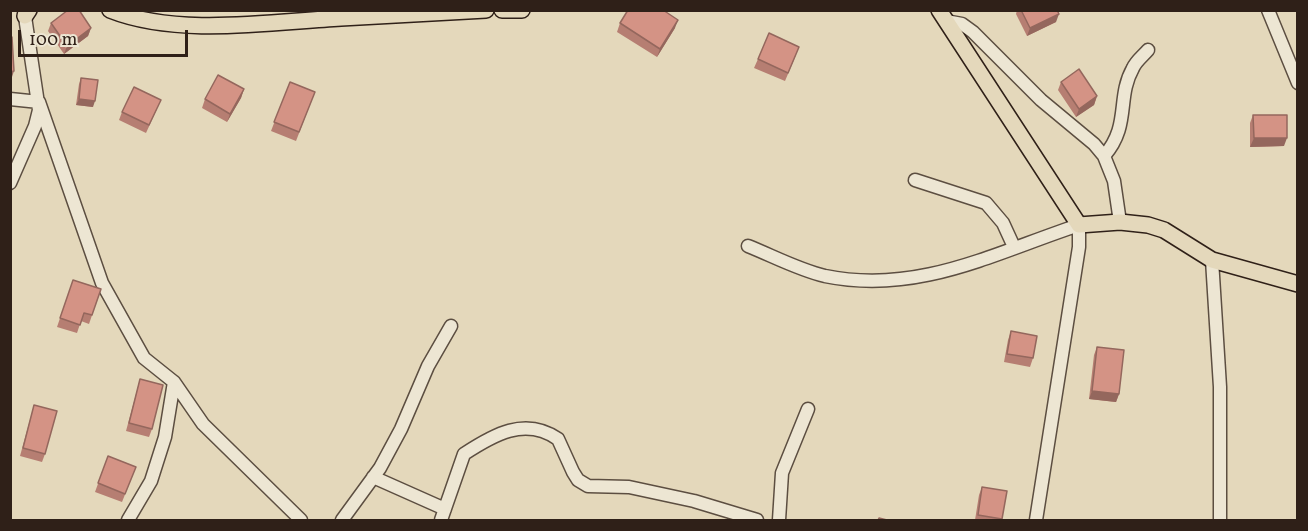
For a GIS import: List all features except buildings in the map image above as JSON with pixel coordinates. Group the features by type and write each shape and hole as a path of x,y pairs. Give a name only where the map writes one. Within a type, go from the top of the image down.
{"main road":[{"path":"110,10 137,18 173,23 243,27 339,18 486,10"},
{"path":"502,10 522,10"},
{"path":"948,16 1079,225 1120,222 1148,225 1164,230 1212,260 1298,284"}],"street":[{"path":"1268,10 1298,83"},
{"path":"26,12 39,102 102,283 144,358 174,382 203,424 301,520"},
{"path":"948,16 973,32 1041,100 1094,144 1104,156 1114,181 1120,222"},
{"path":"1104,156 1114,144 1120,131 1128,78 1133,66 1148,50"},
{"path":"10,99 39,102"},
{"path":"10,183 35,126 39,102"},
{"path":"915,180 986,203 1003,223 1014,247"},
{"path":"748,246 822,275 868,281 900,279 955,271 1014,247 1079,225 1079,247 1036,520"},
{"path":"1212,260 1220,387 1220,520"},
{"path":"342,520 373,477 401,429 428,366 451,326"},
{"path":"129,520 151,481 165,437 174,382"},
{"path":"779,520 782,473 808,409"},
{"path":"373,477 443,515 464,454 515,427 530,427 558,439 578,480 588,486 629,487 694,501 757,520"}]}
